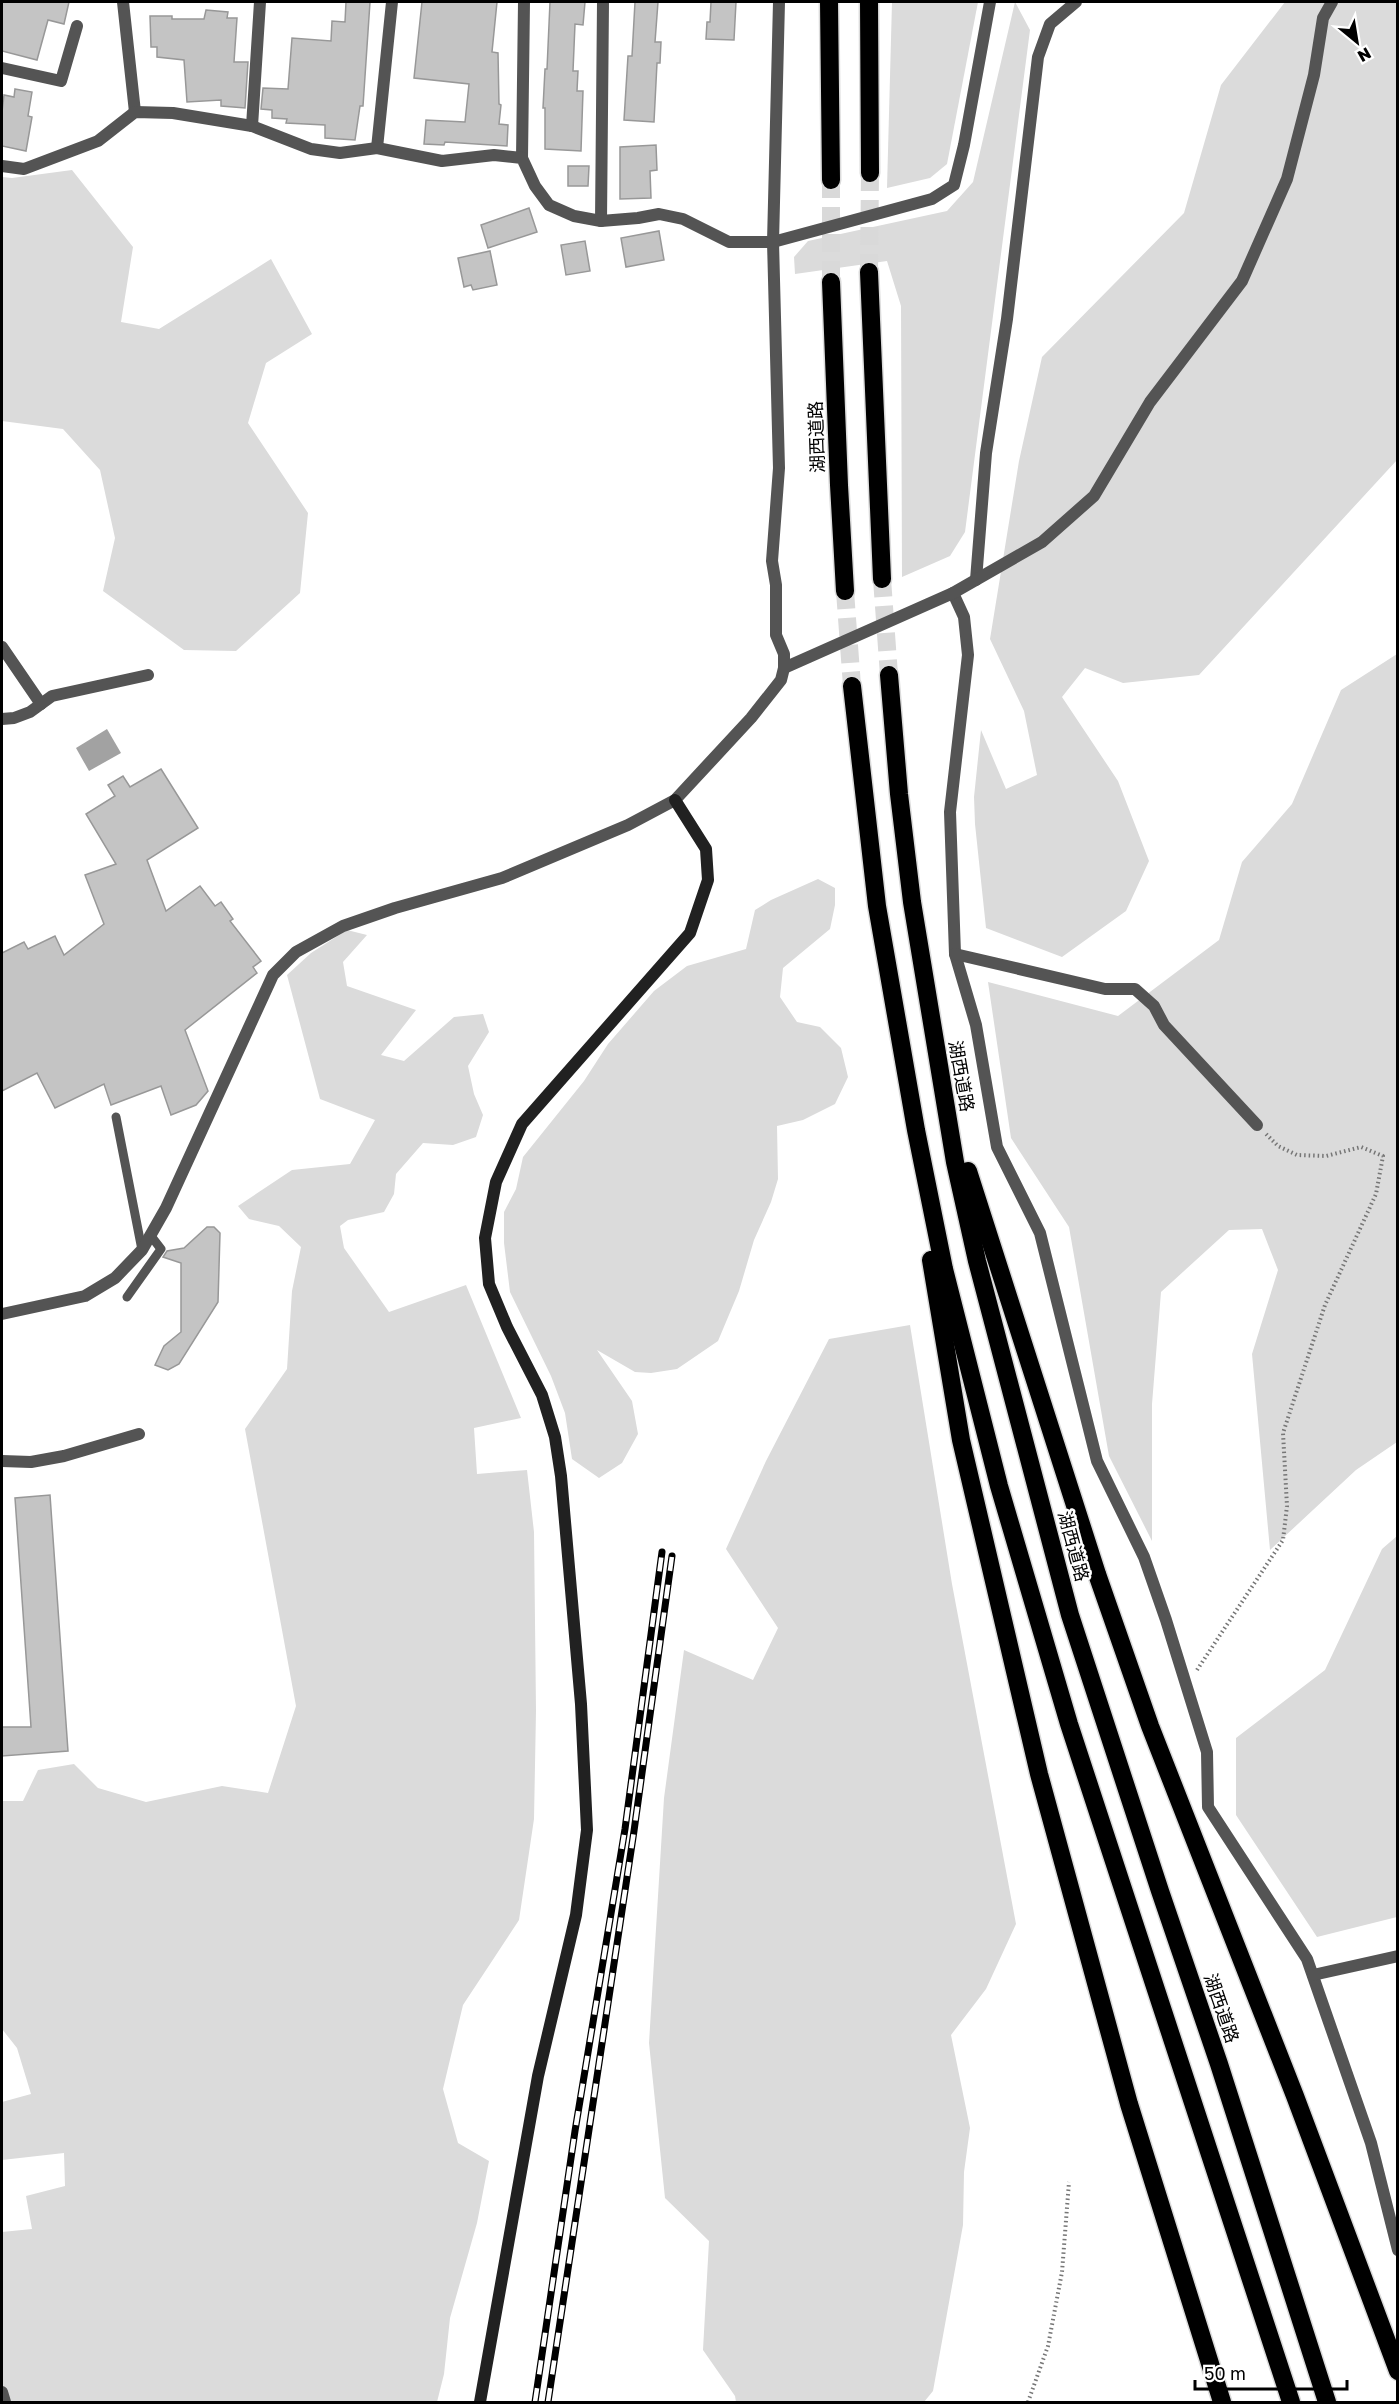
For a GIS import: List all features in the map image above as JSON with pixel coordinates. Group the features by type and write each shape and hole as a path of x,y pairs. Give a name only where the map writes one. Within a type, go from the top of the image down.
{"highway":[{"path":"829,2 831,180"},
{"path":"869,2 870,173"},
{"path":"869,272 882,579"},
{"name":"湖西道路","path":"831,282 838,485 845,591"},
{"name":"湖西道路","path":"889,675 910,891 955,1162 977,1261 1070,1615 1219,2064 1327,2403"},
{"path":"852,686 877,906 915,1130 944,1269 999,1486 1069,1724 1291,2403"},
{"path":"937,1053 972,1182 1104,1596 1150,1726 1295,2096 1398,2371"},
{"path":"915,1130 940,1320 961,1440 1039,1774 1129,2104 1222,2403"}],"street":[{"path":"123,2 135,112"},
{"path":"252,126 260,2"},
{"path":"377,148 392,2"},
{"path":"524,2 522,158 535,186 549,205 574,216 602,220 659,214 683,219 729,242 773,242 932,200 954,185 964,145 990,2"},
{"path":"602,220 603,2"},
{"path":"2,1314 85,1296 115,1278 142,1250 151,1236 273,975 296,952 343,926 395,908 502,878 554,858 628,825 675,800 767,699 781,680 784,654 776,635 776,585 772,561 779,468 773,242 779,2"},
{"path":"976,580 986,453 1007,319 1038,57 1050,24 1076,2"},
{"path":"784,668 953,593 1042,542 1094,496 1150,402 1242,281 1287,179 1314,75 1323,18 1332,2"},
{"path":"2,68 61,81 77,26"},
{"path":"2,166 24,169 98,141 135,112 173,113 252,126 311,149 340,153 377,148 442,161 494,155 522,158"},
{"path":"953,593 964,617 968,655 950,812 955,954 976,1025 997,1147 1040,1233 1097,1461 1144,1557 1166,1620 1207,1752 1208,1807 1307,1959 1371,2143 1398,2250"},
{"path":"2,647 40,704"},
{"path":"2,719 14,718 30,712 52,696 148,675"},
{"path":"480,2403 538,2076 576,1915 587,1830 585,1759 579,1681 561,1476 555,1437 542,1395 507,1328 489,1284 485,1238 496,1182 522,1124 690,933 708,880 706,849 675,800"},
{"path":"955,954 1106,989 1135,989 1154,1005 1164,1025 1257,1125"},
{"path":"2,1461 31,1462 64,1456 139,1434"},
{"path":"1312,1975 1398,1956"},
{"path":"2,2392 5,2403"}],"lane":[{"path":"116,1117 142,1250"},
{"path":"127,1297 161,1249 151,1236"}],"path":[{"path":"1186,1688 1283,1540 1287,1506 1283,1433 1324,1305 1376,1194 1383,1156 1360,1147 1326,1156 1297,1155 1278,1146 1257,1125"},
{"path":"1028,2403 1048,2346 1062,2272 1069,2182"}],"shaded area":[{"path":"892,2 978,2 947,164 930,178 887,188"},
{"path":"1015,2 1030,30 965,532 950,556 902,577 901,306 887,261 795,274 794,257 808,241 947,211 973,182"},
{"path":"1285,2 1397,2 1397,460 1199,675 1123,683 1085,668 1062,697 1118,781 1149,861 1126,911 1062,957 986,928 974,797 981,730 1006,789 1037,775 1024,711 990,639 1019,461 1042,357 1184,213 1221,85"},
{"path":"72,170 133,247 121,322 159,329 271,259 312,334 266,363 248,423 308,513 300,593 236,651 184,650 103,591 115,538 100,470 63,429 2,421 2,177 12,178"},
{"path":"1397,654 1397,1442 1356,1470 1270,1550 1252,1354 1278,1270 1262,1229 1229,1230 1161,1292 1152,1404 1152,1541 1109,1456 1069,1227 1011,1138 988,982 1118,1016 1219,940 1242,862 1292,804 1341,690"},
{"path":"107,729 121,753 89,771 76,748"},
{"path":"818,879 835,888 835,905 830,929 783,968 780,997 797,1022 820,1027 841,1048 848,1077 835,1104 803,1120 777,1126 778,1179 771,1202 754,1240 739,1291 718,1341 677,1369 651,1373 635,1372 597,1350 632,1401 638,1434 622,1463 599,1478 572,1459 565,1413 551,1376 510,1292 504,1243 504,1212 516,1189 523,1157 584,1081 608,1044 654,991 687,966 746,949 755,910 771,900"},
{"path":"347,930 367,935 343,962 347,986 416,1010 381,1055 404,1061 454,1017 483,1014 489,1032 468,1066 474,1094 483,1115 476,1137 453,1145 423,1143 396,1174 394,1194 384,1212 348,1220 340,1226 344,1248 389,1312 466,1285 521,1418 474,1428 477,1474 527,1470 534,1532 536,1711 534,1819 519,1920 463,2005 443,2089 458,2143 489,2161 477,2223 450,2318 444,2374 437,2402 2,2402 2,2232 32,2229 26,2196 65,2186 64,2153 2,2160 2,2102 31,2094 17,2048 2,2029 2,1801 23,1801 38,1770 74,1764 98,1788 146,1802 222,1786 268,1793 296,1706 245,1429 287,1369 292,1291 301,1247 279,1226 249,1219 238,1206 292,1170 350,1164 375,1120 320,1099 287,975 311,953"},
{"path":"910,1325 952,1584 1016,1924 986,1989 951,2035 970,2128 964,2172 963,2225 933,2391 924,2402 736,2402 735,2396 703,2350 709,2241 665,2198 649,2043 664,1798 684,1650 753,1680 778,1628 726,1549 766,1461 829,1339"},
{"path":"1397,1536 1397,1917 1317,1937 1236,1815 1236,1738 1325,1670 1382,1549"}],"building":[{"path":"2,2 69,2 64,24 48,20 37,60 2,51"},
{"path":"346,2 370,2 363,106 360,106 355,140 325,138 325,125 286,123 287,119 272,118 272,110 261,109 263,88 288,89 292,38 331,41 332,21 345,22"},
{"path":"422,2 497,2 492,52 498,53 499,104 501,105 499,124 508,125 507,146 445,142 444,145 424,144 426,120 465,122 469,84 414,78"},
{"path":"550,2 585,2 583,25 575,24 573,71 578,71 577,91 583,91 581,151 545,149 545,108 543,108"},
{"path":"635,2 658,2 655,42 661,42 660,63 657,63 654,122 624,120 628,56 632,56"},
{"path":"711,2 736,2 734,40 706,39"},
{"path":"206,10 228,12 227,18 237,18 234,62 248,62 245,108 221,106 221,100 187,102 184,60 157,57 157,47 151,47 150,16 204,19"},
{"path":"15,89 32,92 28,116 32,117 26,151 2,146 4,95 14,97"},
{"path":"656,145 657,170 650,171 651,198 620,199 620,147"},
{"path":"568,166 589,166 588,186 568,186"},
{"path":"529,208 537,232 488,248 481,225"},
{"path":"659,231 664,260 626,267 621,238"},
{"path":"585,241 590,271 566,275 561,245"},
{"path":"490,251 497,285 473,290 471,285 464,287 458,258"},
{"path":"161,769 198,828 147,860 166,911 200,886 215,906 221,902 233,919 230,921 261,961 253,967 257,973 185,1030 208,1091 196,1105 171,1115 161,1086 111,1105 104,1084 55,1108 37,1073 2,1091 2,953 24,942 28,949 55,936 64,955 104,924 85,875 116,864 86,814 115,796 108,785 123,776 130,787"},
{"path":"207,1227 214,1227 220,1233 218,1302 179,1364 168,1370 155,1365 164,1346 181,1332 181,1263 163,1257 167,1251 184,1248"},
{"path":"50,1495 68,1751 2,1756 2,1727 31,1727 15,1498"}],"tunnel":[{"path":"869,272 870,173"},
{"path":"831,180 831,282"},
{"path":"882,579 889,675"},
{"path":"845,591 852,686"}],"railway":[{"path":"535,2402 575,2131 625,1829 662,1552"},
{"path":"548,2402 634,1831 672,1556"}]}
